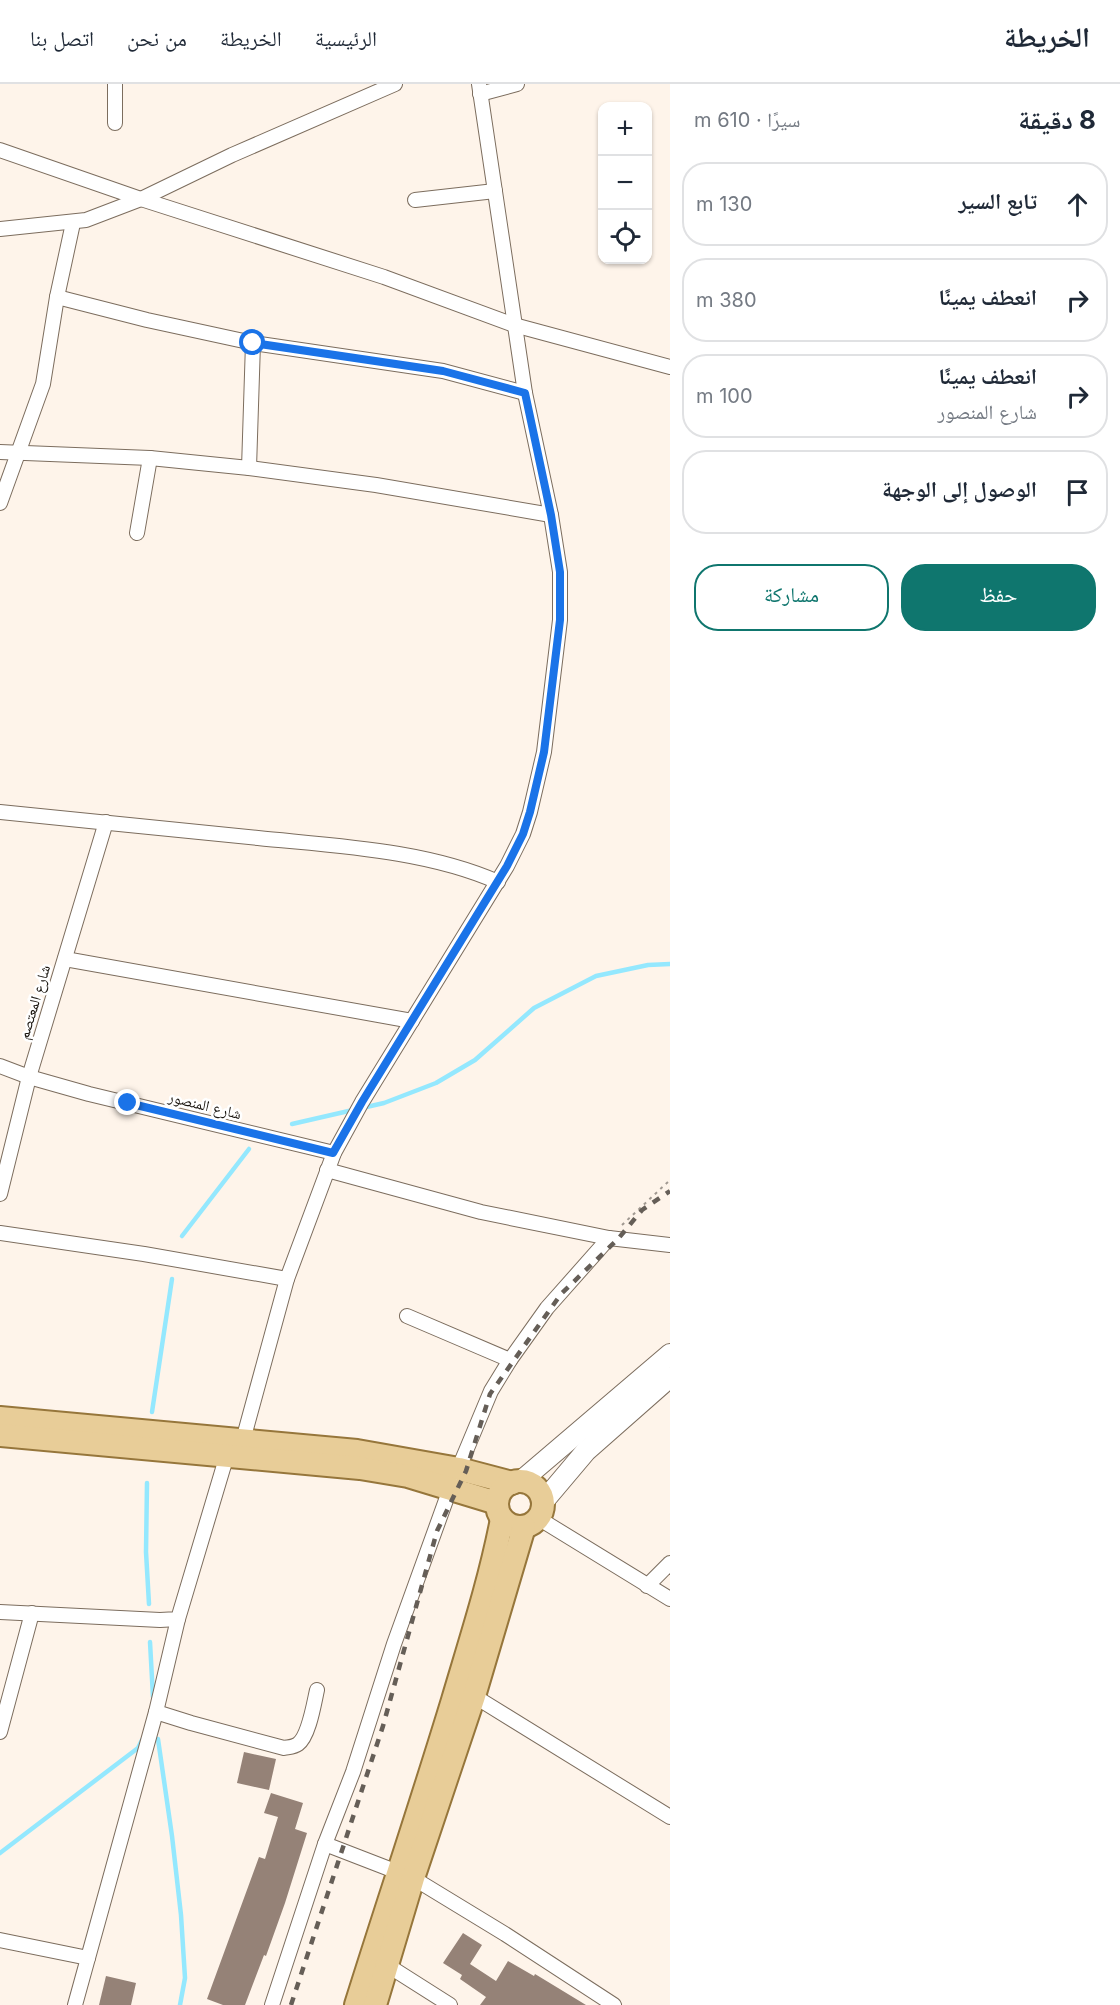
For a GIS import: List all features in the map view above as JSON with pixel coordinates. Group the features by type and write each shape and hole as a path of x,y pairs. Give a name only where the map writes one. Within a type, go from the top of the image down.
{"main road":[{"path":"375,2005 387,1965 406,1875 494,1562 501,1490 516,1482 670,1354"},
{"path":"455,1479 499,1511 512,1526 535,1516 586,1451 670,1377"},
{"path":"0,1418 235,1448 408,1476 529,1483 541,1494 474,1696 356,2005"},
{"path":"0,1435 235,1448"}],"street":[{"path":"115,84 115,123"},
{"path":"0,229 86,220 141,199 232,155 395,84"},
{"path":"75,2005 156,1712 178,1619 235,1448 287,1279 333,1153 498,882 523,834 544,752 560,620 560,572 551,515 525,393 480,89 517,84"},
{"path":"0,150 141,199 384,277 514,325 670,367"},
{"path":"415,200 495,191"},
{"path":"0,503 43,384 57,297 73,223"},
{"path":"57,297 147,320 253,343 443,371 525,393"},
{"path":"249,468 253,343"},
{"path":"0,452 150,458 249,468 376,485 551,515"},
{"path":"137,533 150,458"},
{"path":"0,812 312,843 418,858 476,872 498,882"},
{"name":"شارع المعتصم","path":"0,1194 28,1077 106,822"},
{"path":"65,958 412,1021"},
{"name":"شارع المنصور","path":"0,1066 28,1077 118,1101 333,1153"},
{"path":"327,1170 470,1209 609,1238 670,1245"},
{"path":"0,1233 144,1254 287,1279"},
{"path":"272,2005 325,1844 353,1772 394,1644 455,1479 491,1391 547,1308 609,1238"},
{"path":"407,1316 510,1360"},
{"path":"535,1516 670,1599"},
{"path":"647,1586 670,1563"},
{"path":"0,1612 178,1619"},
{"path":"0,1732 32,1613"},
{"path":"156,1712 284,1748 300,1743 305,1736 317,1690"},
{"path":"474,1696 670,1816"},
{"path":"325,1844 406,1875 505,1934 614,2005"},
{"path":"0,1940 88,1958"},
{"path":"387,1965 450,2005"}],"path":[{"path":"609,1238 670,1180"}],"building":[{"path":"244,1752 276,1759 269,1790 237,1783"},
{"path":"271,1793 303,1803 295,1829 307,1833 266,1956 264,1955 245,2005 223,2005 207,1999 259,1857 265,1859 278,1817 264,1813"},
{"path":"463,1933 482,1945 470,1964 496,1981 508,1961 534,1976 535,1974 586,2005 480,2005 486,1997 460,1979 462,1975 443,1963"},
{"path":"106,1976 136,1983 131,2005 99,2005"}],"waterway":[{"path":"362,1108 384,1103 436,1083 475,1060 534,1008 596,976 648,965 670,964"},
{"path":"292,1124 353,1110"},
{"path":"182,1236 249,1149"},
{"path":"152,1412 172,1279"},
{"path":"147,1483 146,1552 149,1604"},
{"path":"150,1642 153,1697"},
{"path":"158,1739 181,1915 185,1978 180,2005"},
{"path":"0,1853 138,1748 142,1740"}],"railway":[{"path":"291,2005 383,1726 437,1531 466,1471 490,1394 561,1294 618,1239 642,1210 670,1191"}],"route":[{"path":"128,1103 333,1153 507,866 523,834 544,752 560,620 560,572 551,515 525,393 443,371 253,343"}]}
